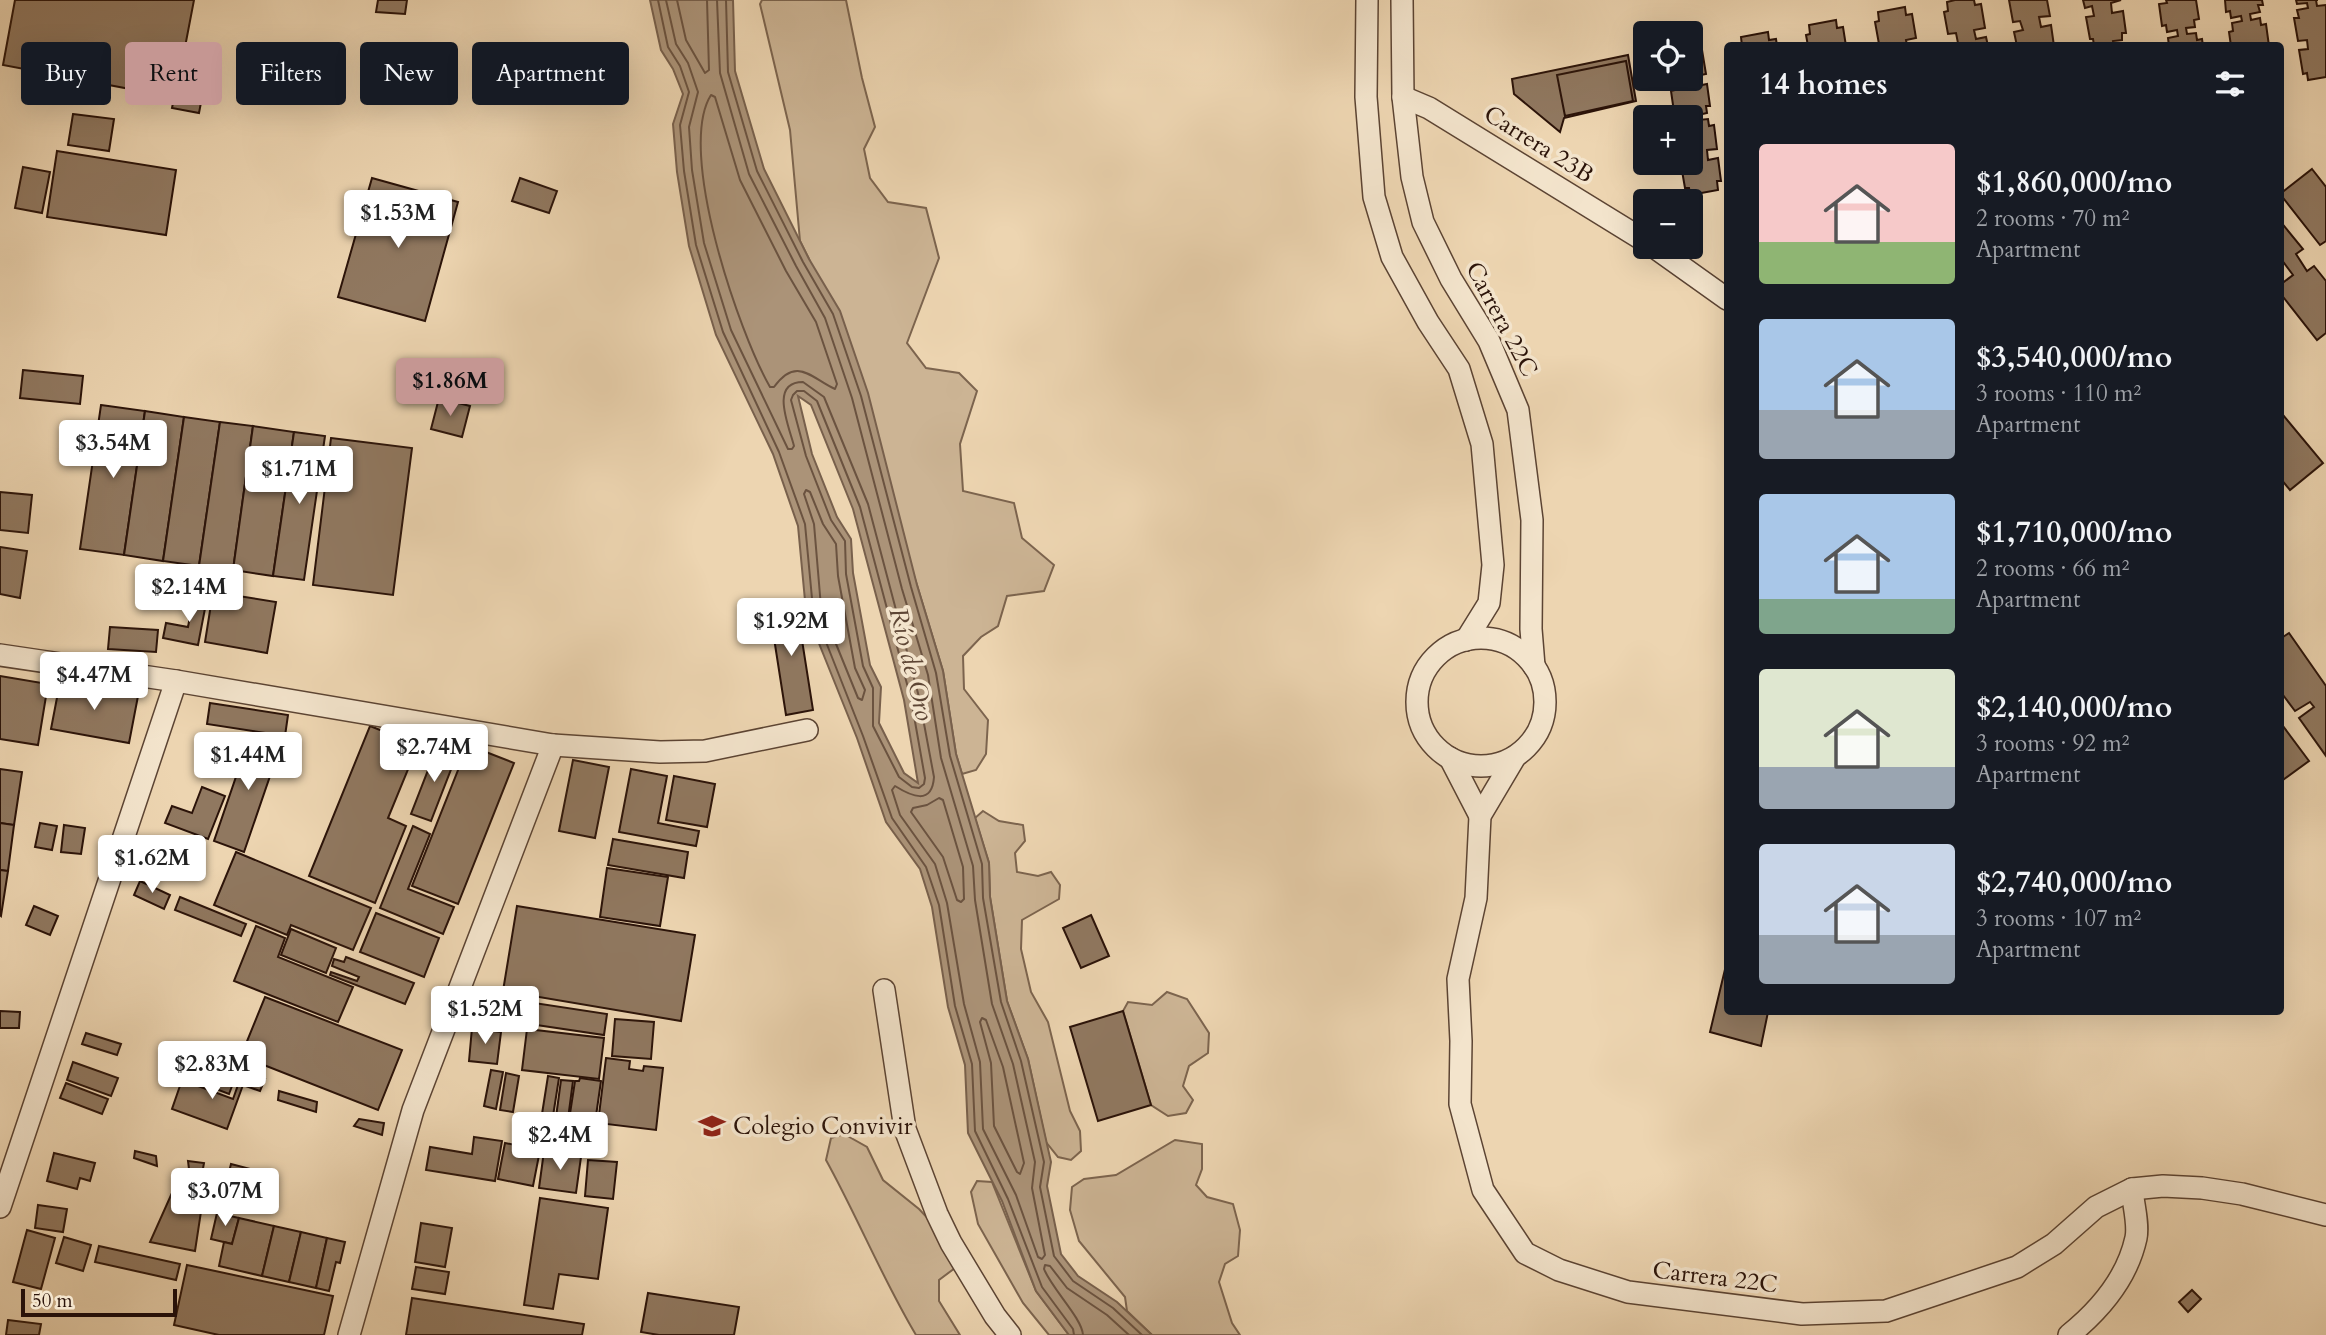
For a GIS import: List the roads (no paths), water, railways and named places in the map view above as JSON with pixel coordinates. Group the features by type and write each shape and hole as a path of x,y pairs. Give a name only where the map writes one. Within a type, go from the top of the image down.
{"street":[{"path":"1367,0 1366,97 1374,197 1392,257 1428,322 1459,369 1482,444 1493,565 1489,603 1466,640"},
{"name":"Carrera 22C","path":"1402,0 1403,97 1412,177 1423,222 1451,279 1489,341 1518,410 1532,520 1531,629 1534,666"},
{"name":"Carrera 23B","path":"1403,97 1430,108 1633,234"},
{"path":"1671,259 1724,297"},
{"path":"1482,638 1497,640 1517,650 1534,666 1544,695 1544,710 1533,739 1515,758 1480,766 1464,764 1437,750 1420,724 1417,694 1421,679 1438,654 1466,640 1482,638"},
{"path":"0,655 176,681 553,745 660,752 705,751 807,730"},
{"path":"0,1207 176,681"},
{"path":"349,1335 413,1110 553,745"},
{"path":"1450,758 1480,816"},
{"name":"Carrera 22C","path":"1515,758 1480,816 1476,898 1458,979 1460,1104 1483,1190 1525,1254 1559,1270 1628,1292 1802,1314 1886,1311 2017,1268 2054,1244 2096,1207 2132,1189 2164,1186 2202,1188 2326,1215"},
{"path":"884,990 905,1129 937,1214 951,1243 995,1317 1010,1335"},
{"path":"2068,1335 2088,1319 2118,1285 2136,1237 2132,1189"}],"water":[{"name":"Río de Oro","path":"650,0 733,0 735,71 764,169 809,259 840,311 868,393 917,585 943,671 956,754 989,863 990,897 1007,1001 1028,1059 1051,1162 1047,1186 1061,1254 1078,1276 1117,1302 1152,1335 1069,1335 1036,1291 1002,1201 968,1133 965,1065 948,1007 932,907 920,869 886,822 857,738 806,611 798,526 773,454 716,335 689,246 677,172 673,124 683,94 673,69 661,50","holes":["798,396 811,405 853,509 904,700 918,783 904,773 879,723 881,687 870,665 853,573 851,539 837,517 812,454"]}],"place":[{"name":"Colegio Convivir","path":"712,1126"}]}
